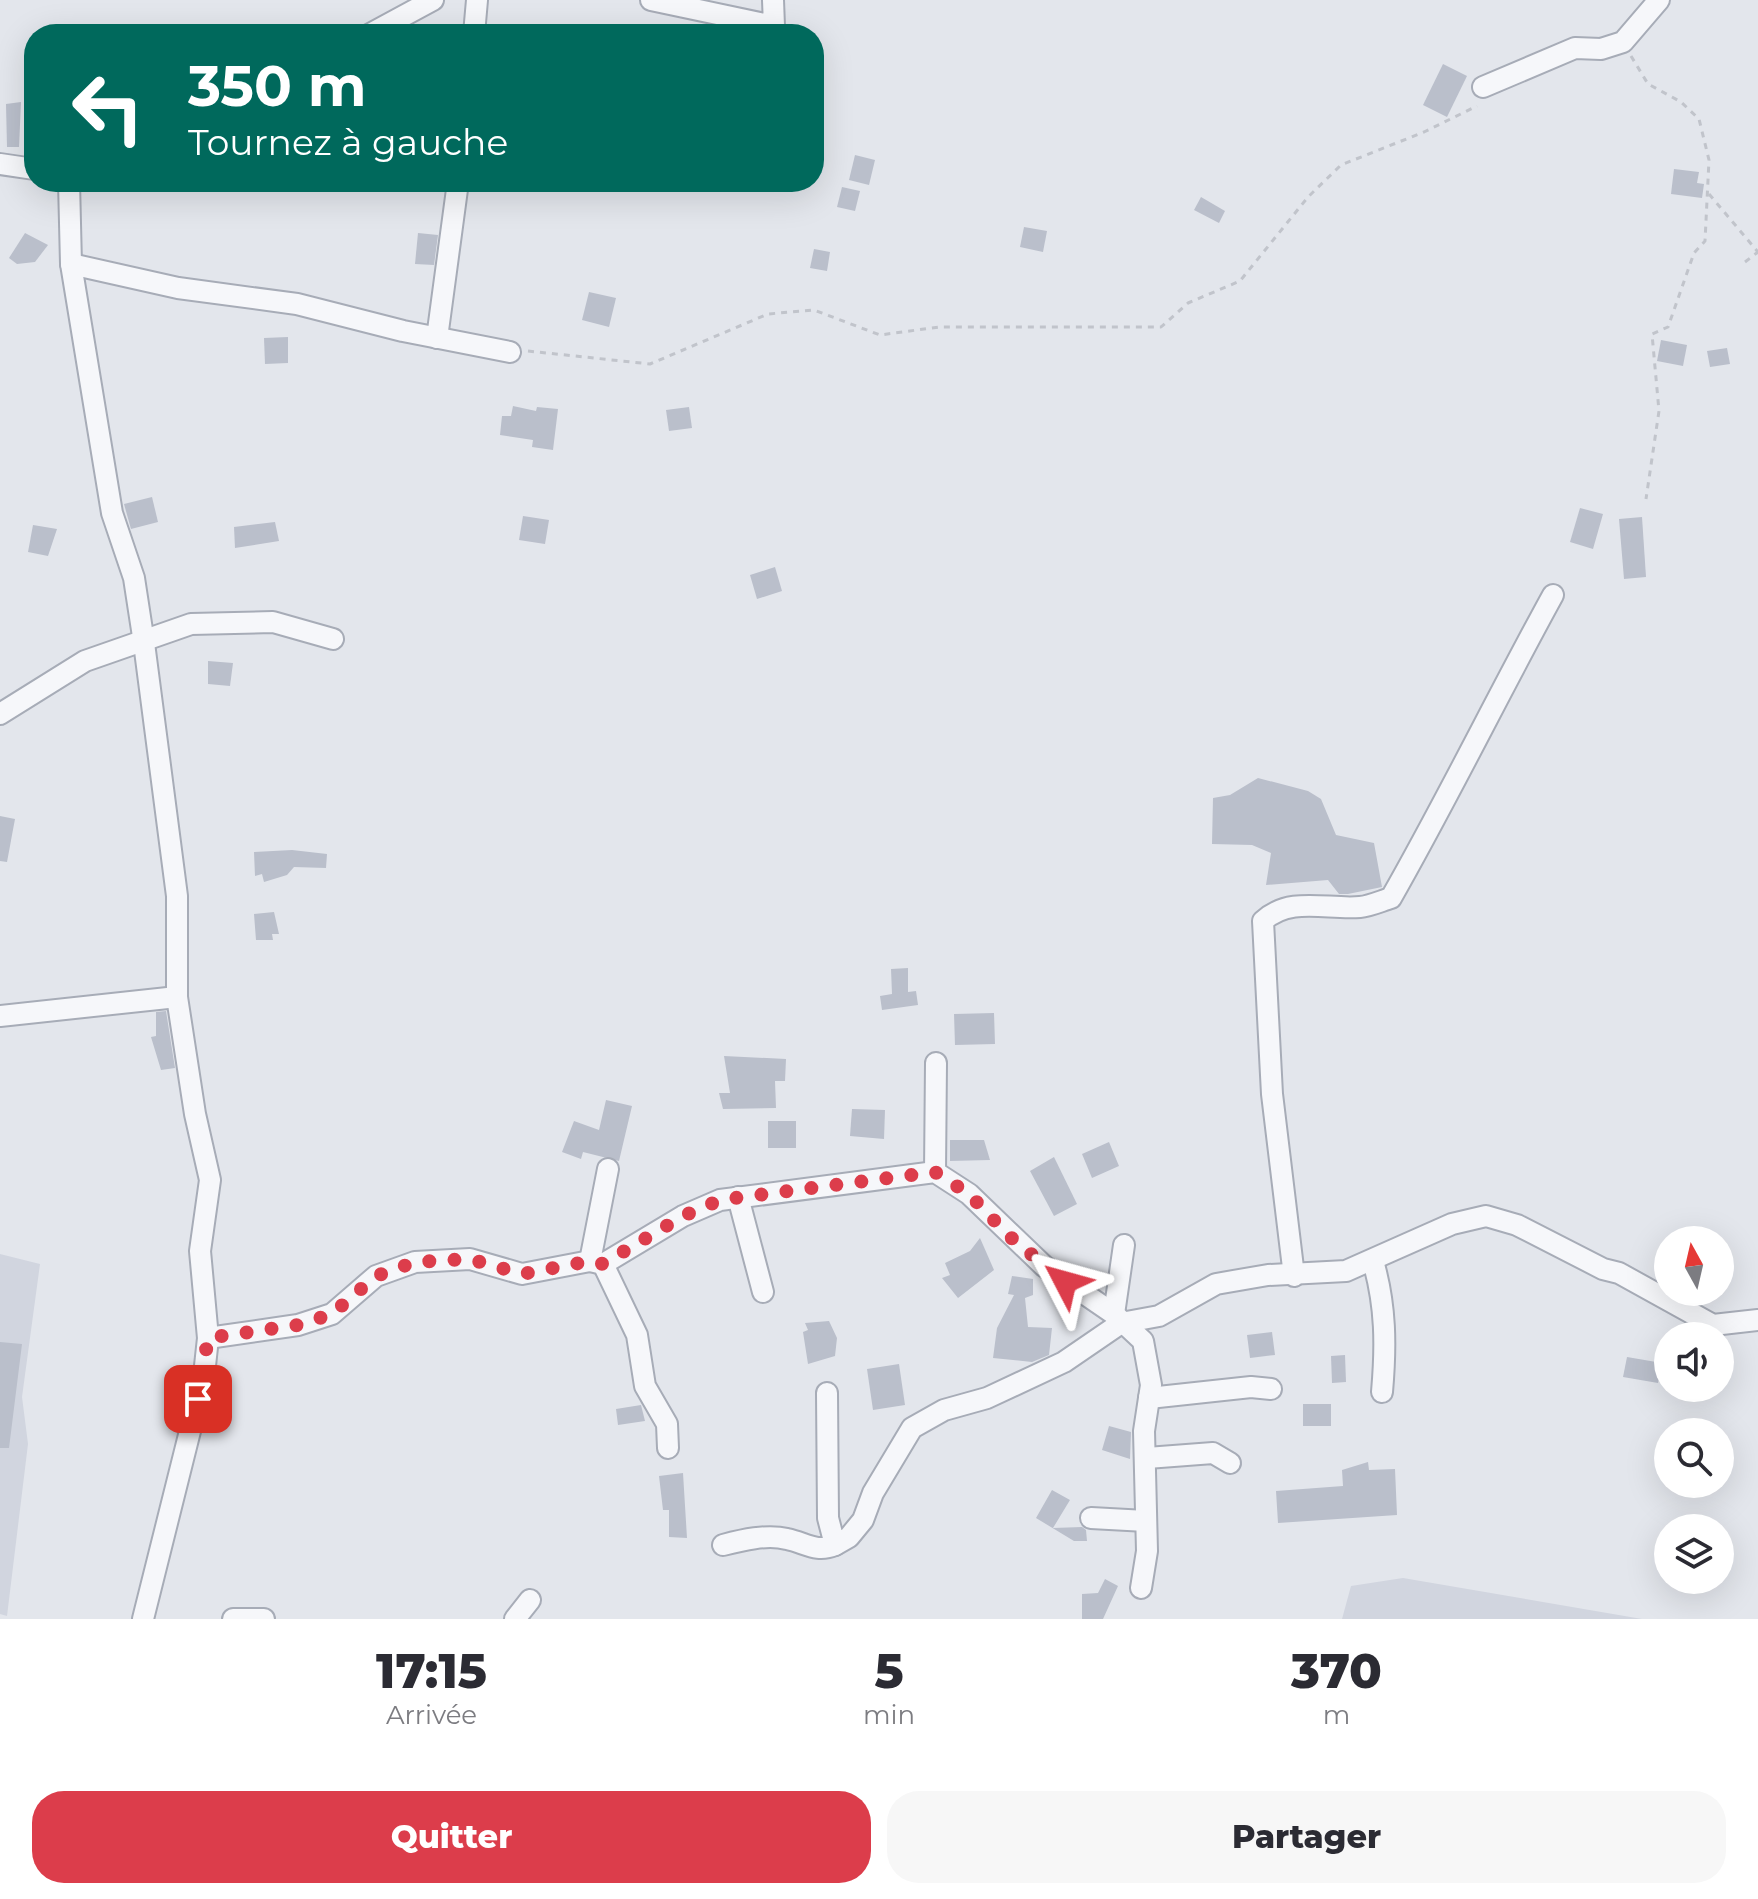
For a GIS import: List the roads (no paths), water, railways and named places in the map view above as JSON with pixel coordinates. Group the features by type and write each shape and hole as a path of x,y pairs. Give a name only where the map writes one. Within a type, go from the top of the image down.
{"street":[{"path":"389,24 433,0"},
{"path":"475,24 477,0"},
{"path":"651,0 765,24"},
{"path":"773,0 774,24"},
{"path":"1484,94 1575,48 1601,49 1623,42 1659,0"},
{"path":"0,164 24,165"},
{"path":"69,192 71,264 112,513 134,578 144,643 177,896 177,997 195,1114 210,1180 200,1251 208,1338 204,1375 143,1619"},
{"path":"437,338 457,192"},
{"path":"71,264 178,288 297,304 510,352"},
{"path":"1294,1276 1272,1094 1263,921 1275,910 1313,905 1362,907 1391,898 1472,754 1553,595"},
{"path":"0,714 85,661 144,643 191,624 273,622 333,639"},
{"path":"0,1016 177,997"},
{"path":"935,1172 936,1063"},
{"path":"608,1169 597,1263 637,1335 645,1386 667,1424 668,1448"},
{"path":"208,1338 298,1325 332,1314 376,1276 415,1262 470,1259 522,1274 597,1263 683,1216 720,1200 935,1172 969,1194 1044,1266 1118,1319 1143,1341 1151,1385 1144,1431 1147,1551 1141,1588"},
{"path":"738,1197 763,1292"},
{"path":"723,1545 745,1540 786,1538 824,1550 849,1537 863,1520 873,1493 912,1428 944,1410 987,1398 1064,1362 1118,1319 1159,1316 1216,1284 1268,1275 1346,1271 1452,1224 1486,1216 1517,1225 1603,1269 1619,1273 1713,1325 1758,1320"},
{"path":"1118,1319 1124,1245"},
{"path":"1373,1261 1383,1294 1387,1331 1382,1392"},
{"path":"1149,1398 1251,1387 1271,1389"},
{"path":"827,1393 828,1518 835,1545"},
{"path":"1147,1458 1213,1453 1230,1463"},
{"path":"1091,1518 1146,1521"},
{"path":"515,1619 530,1600"},
{"path":"233,1619 264,1619"}]}
